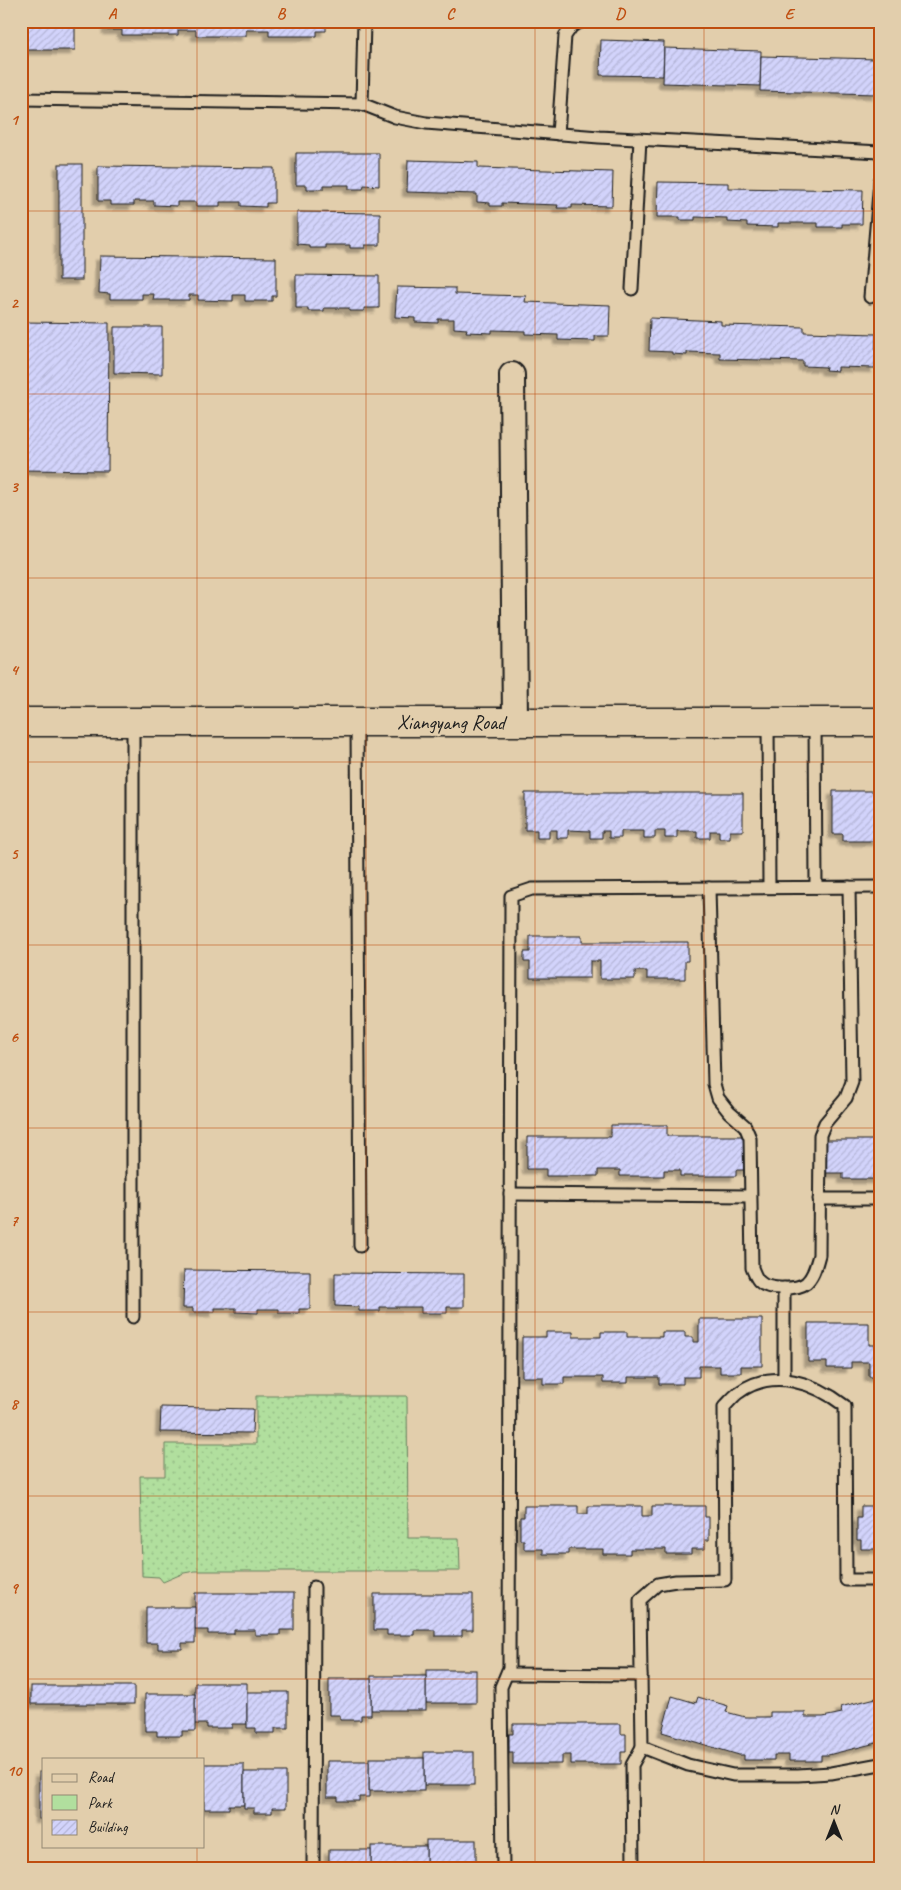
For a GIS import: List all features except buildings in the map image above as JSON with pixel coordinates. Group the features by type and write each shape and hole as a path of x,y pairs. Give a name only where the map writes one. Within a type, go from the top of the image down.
{"street":[{"path":"512,375 515,722"},
{"name":"Xiangyang Road","path":"21,722 880,722"}],"lane":[{"path":"362,104 364,21"},
{"path":"558,134 565,36 572,26 583,21"},
{"path":"21,99 362,104 395,117 426,124 558,134 880,152"},
{"path":"632,289 640,139"},
{"path":"870,297 880,181"},
{"path":"133,722 133,1317"},
{"path":"357,722 360,1246"},
{"path":"768,722 769,887"},
{"path":"815,722 816,887"},
{"path":"504,1869 501,1687 509,1668 511,896 532,889 880,886"},
{"path":"709,888 714,1084 718,1098 729,1112 746,1126 750,1138 752,1268 760,1282 766,1286 792,1288 805,1284 813,1274 819,1255 820,1135 825,1123 846,1098 852,1082 849,887"},
{"path":"510,1194 750,1196"},
{"path":"819,1199 880,1199"},
{"path":"784,1288 784,1379"},
{"path":"633,1869 632,1765 642,1747 640,1600 658,1584 676,1581 725,1580 724,1406 738,1393 754,1384 792,1379 829,1393 845,1406 846,1580 880,1580"},
{"path":"313,1869 314,1587"},
{"path":"507,1674 641,1675"},
{"path":"642,1747 688,1765 733,1775 831,1773 880,1764"}],"green space":[{"path":"256,1396 407,1396 408,1538 459,1538 460,1571 195,1571 184,1573 163,1582 159,1577 142,1576 140,1476 165,1476 165,1444 256,1444"}]}
